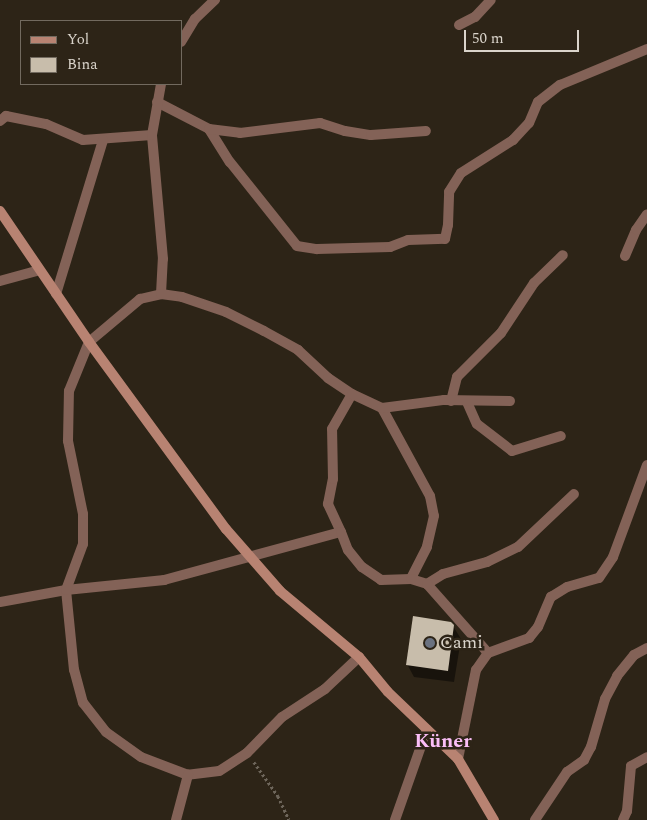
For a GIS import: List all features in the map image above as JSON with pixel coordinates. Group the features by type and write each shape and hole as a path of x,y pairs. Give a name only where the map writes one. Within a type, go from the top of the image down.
{"street":[{"path":"182,40 195,19 215,0"},
{"path":"459,25 475,16 491,0"},
{"path":"209,130 230,162 297,246 361,249 390,247 408,240 445,239 449,192 461,173 513,140 529,123 538,102 560,85 647,49"},
{"path":"161,85 152,135 163,259 161,294"},
{"path":"157,102 209,130 240,133 320,123 345,131 371,135 426,131"},
{"path":"0,121 6,116 46,124 83,140 152,135"},
{"path":"56,294 103,140"},
{"path":"0,211 89,342 226,529 280,590 359,657 388,692 458,759 494,820"},
{"path":"625,256 636,230 647,214"},
{"path":"451,401 457,377 501,333 534,283 564,255"},
{"path":"0,281 40,270"},
{"path":"359,657 326,689 282,717 247,753 219,771 188,775 141,757 106,732 83,703 74,670 66,590 83,544 83,514 68,441 69,391 89,342 140,299 161,294 182,297 226,312 264,331 298,350 328,378 352,394 382,408 451,401 510,401"},
{"path":"352,394 332,429 333,479 328,504 348,550 368,572 381,580 411,579 427,584 488,653"},
{"path":"467,402 478,424 512,451 562,436"},
{"path":"382,408 430,496 434,516 427,547 411,579"},
{"path":"458,759 476,670 488,653 529,638 538,627 551,597 566,587 599,578 612,557 647,464"},
{"path":"427,584 443,574 487,562 518,547 574,494"},
{"path":"0,602 66,590 164,580 341,532"},
{"path":"535,820 567,772 584,760 591,747 605,699 617,676 634,655 647,648"},
{"path":"395,820 427,729"},
{"path":"623,820 627,811 631,766 647,757"},
{"path":"176,820 188,775"}],"path":[{"path":"247,753 278,796 289,820"}],"building":[{"name":"Cami","path":"413,616 451,622 454,625 448,671 406,665"}],"place":[{"name":"Cami","path":"430,643"}],"district":[{"name":"Küner","path":"443,741"}]}
